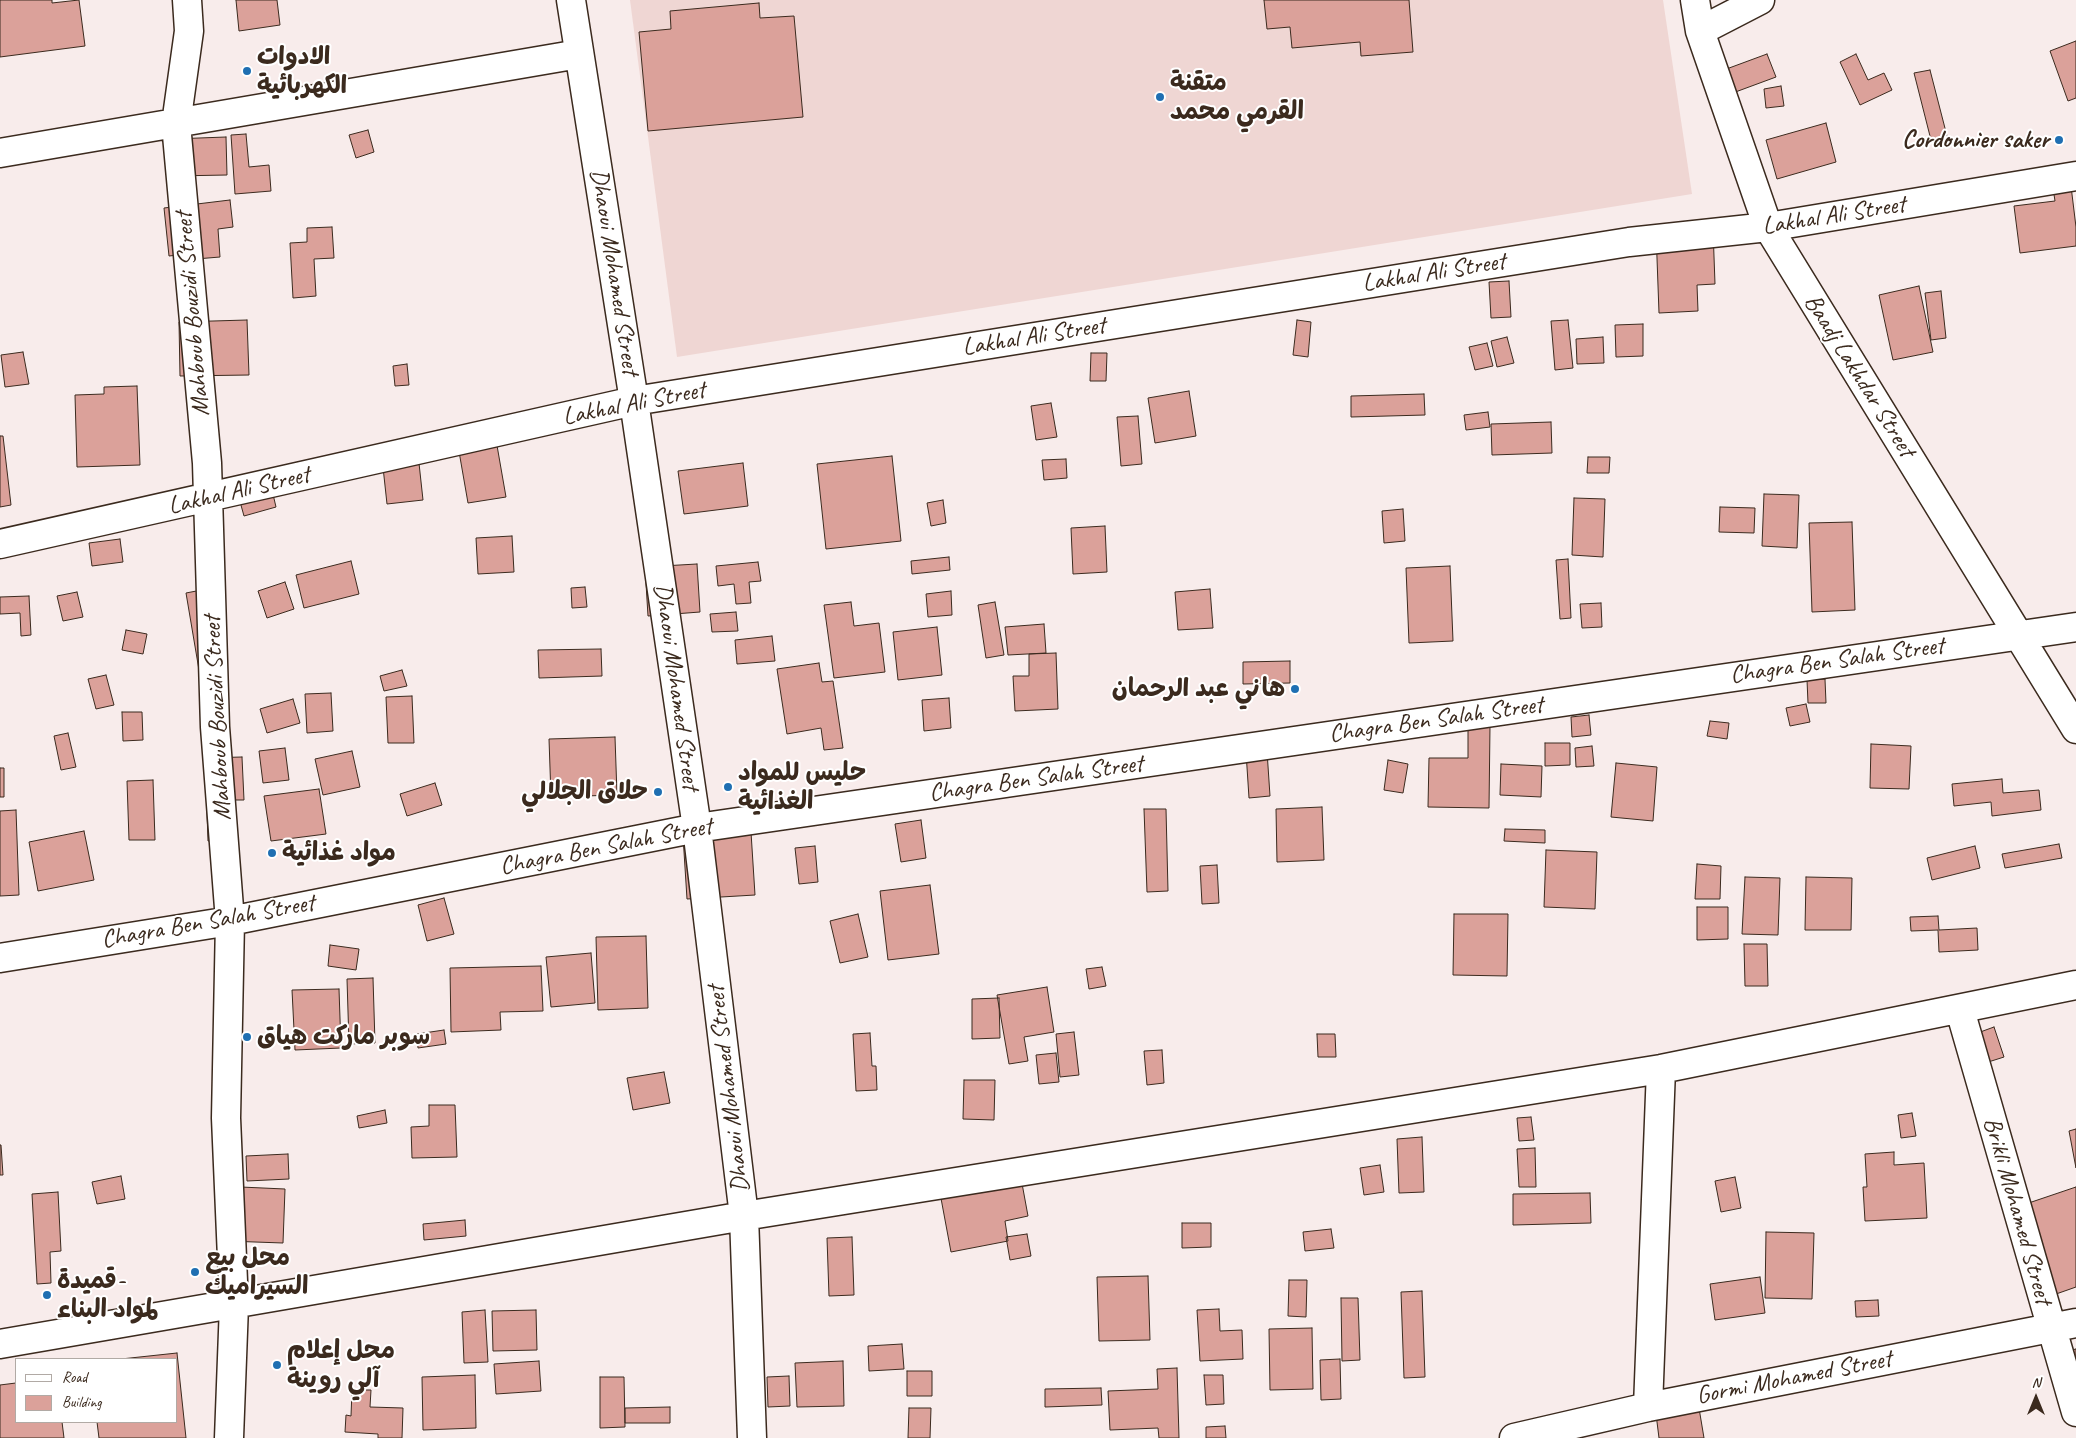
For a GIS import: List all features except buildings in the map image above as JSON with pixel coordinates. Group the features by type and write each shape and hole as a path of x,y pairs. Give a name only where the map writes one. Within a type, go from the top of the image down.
{"street":[{"name":"Mahboub Bouzidi Street","path":"187,0 189,31 176,124 209,498 215,727 230,921 226,1118 234,1305 229,1438"},
{"name":"Dhaoui Mohamed Street","path":"571,0 634,401 697,828 744,1216 752,1438"},
{"name":"Baadj Lakhdar Street","path":"1695,0 1700,31 1768,227 2076,729"},
{"path":"1700,31 1760,0"},
{"path":"0,152 176,124 579,54"},
{"name":"Lakhal Ali Street","path":"0,544 634,401 1619,244 1768,227 2076,176"},
{"name":"Chagra Ben Salah Street","path":"0,958 230,921 697,828 2076,626"},
{"path":"0,1344 744,1216 1661,1069 2076,985"},
{"name":"Brikli Mohamed Street","path":"1960,1010 2063,1325 2076,1412"},
{"path":"1648,1406 1661,1069"},
{"name":"Gormi Mohamed Street","path":"1514,1438 1648,1406 2063,1325"}],"shaded area":[{"name":"متقنة القرمي محمد","path":"630,0 1663,0 1692,194 677,357"}],"place":[{"name":"الادوات الكهربائية","path":"247,71"},
{"name":"متقنة القرمي محمد","path":"1160,97"},
{"name":"Cordonnier saker","path":"2059,140"},
{"name":"هاني عبد الرحمان","path":"1295,689"},
{"name":"حليس للمواد الغذائية","path":"728,787"},
{"name":"حلاق الجلالي","path":"658,792"},
{"name":"مواد غذائية","path":"272,853"},
{"name":"سوبر ماركت هياق","path":"247,1037"},
{"name":"محل بيع السيراميك","path":"195,1272"},
{"name":"قميدة- لمواد البناء","path":"47,1295"},
{"name":"محل إعلام آلي روينة","path":"277,1365"}]}
